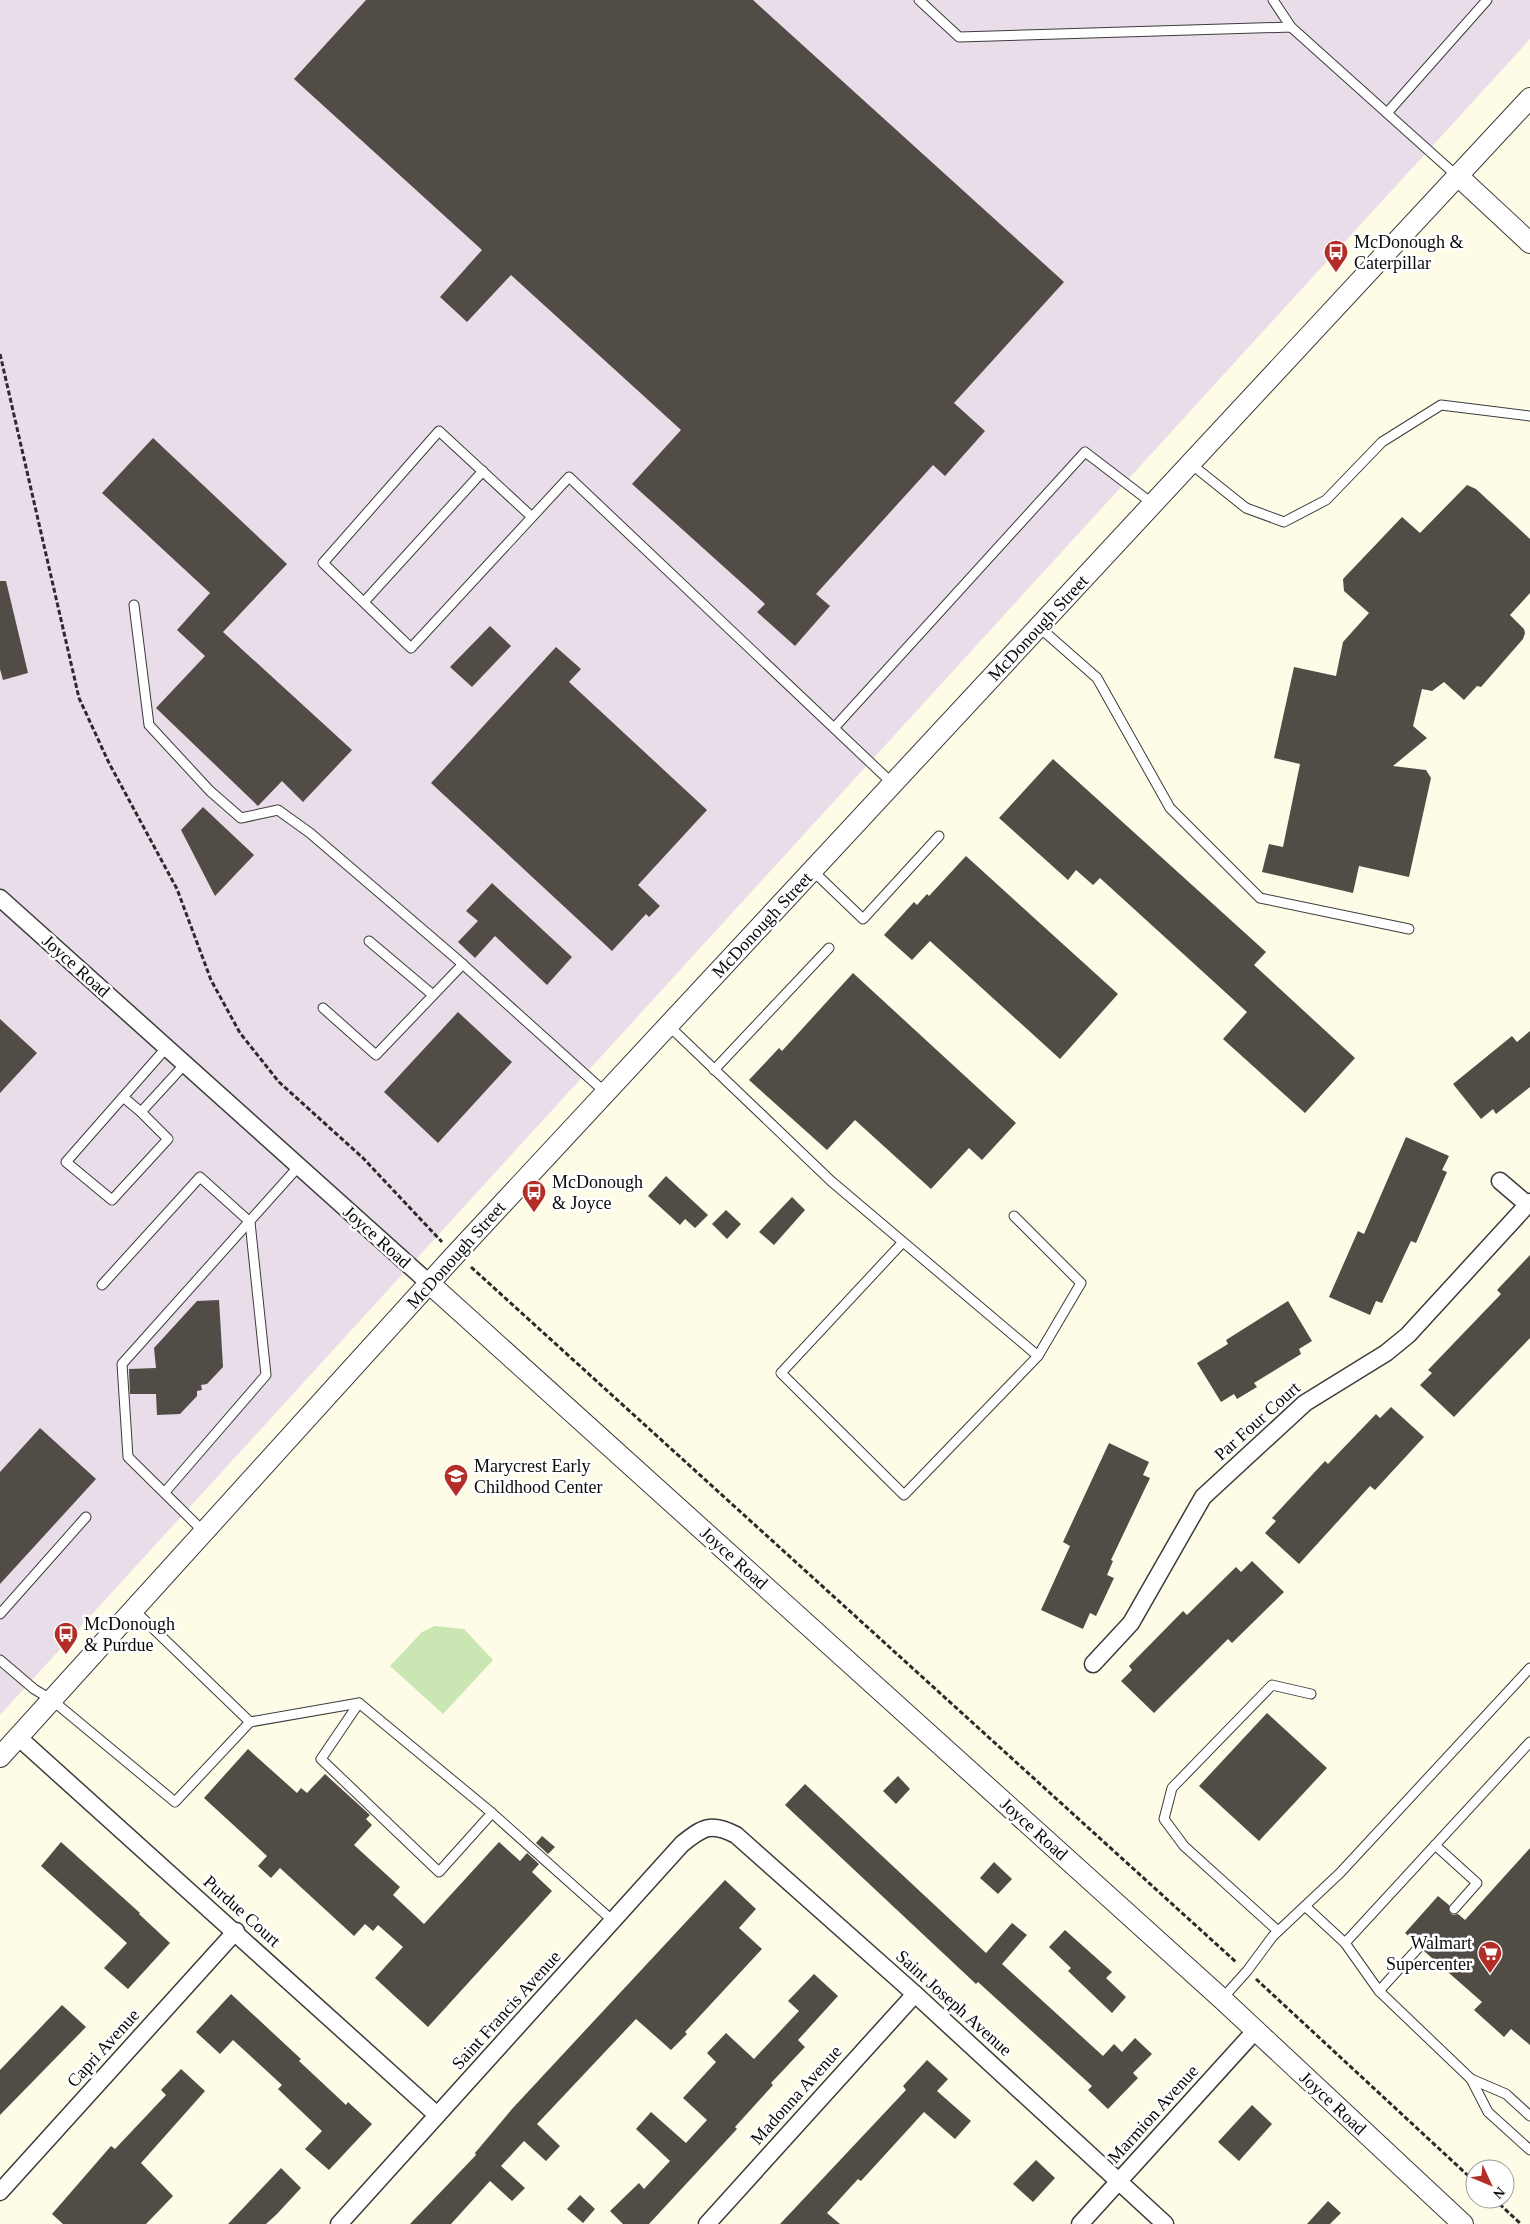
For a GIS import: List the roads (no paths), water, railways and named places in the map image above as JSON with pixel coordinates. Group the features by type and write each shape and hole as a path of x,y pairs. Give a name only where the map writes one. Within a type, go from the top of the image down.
{"street":[{"name":"McDonough Street","path":"0,1757 606,1093 1530,98"},
{"path":"1458,176 1530,242"},
{"name":"Joyce Road","path":"0,898 1222,1998 1463,2224"},
{"path":"1500,1181 1529,1204"},
{"name":"Par Four Court","path":"1093,1664 1131,1623 1203,1497 1305,1403 1386,1353 1408,1335 1529,1204"},
{"name":"Purdue Court","path":"18,1737 236,1931 438,2115"},
{"name":"Saint Francis Avenue","path":"339,2224 682,1844 706,1827"},
{"name":"Saint Joseph Avenue","path":"706,1827 721,1828 736,1835 915,1994 1165,2224"},
{"name":"Capri Avenue","path":"0,2192 236,1931"},
{"name":"Madonna Avenue","path":"707,2224 915,1994"},
{"name":"Marmion Avenue","path":"1080,2224 1256,2031"}],"lane":[{"path":"918,0 959,37 1291,27"},
{"path":"1273,0 1291,27 1458,176"},
{"path":"1387,113 1487,0"},
{"path":"1191,464 1246,508 1284,522 1326,500 1382,442 1441,406 1530,416"},
{"path":"532,517 439,431 323,563 411,648 569,477 893,784"},
{"path":"834,728 1085,452 1153,504"},
{"path":"364,602 483,471"},
{"path":"134,605 149,725 210,791 241,818 278,810 310,832 463,964 606,1093"},
{"path":"1039,627 1097,678 1170,808 1260,898 1410,930"},
{"path":"813,870 863,919 939,836"},
{"path":"369,941 433,995"},
{"path":"714,1070 829,948"},
{"path":"323,1008 376,1055 463,964"},
{"path":"669,1026 831,1181 1038,1356"},
{"path":"123,1097 168,1139 112,1200 66,1162 123,1097 167,1047"},
{"path":"141,1112 185,1064"},
{"path":"204,1532 128,1457 122,1364 299,1166"},
{"path":"102,1285 200,1177 250,1222 266,1375 165,1492"},
{"path":"903,1242 781,1373 904,1495 1038,1356 1081,1283 1014,1216"},
{"path":"0,1614 86,1517"},
{"path":"134,1610 250,1722"},
{"path":"0,1660 34,1690 52,1700 176,1802 250,1722 358,1703 492,1813 612,1921"},
{"path":"1222,1998 1247,1971 1278,1932 1340,1873 1530,1668"},
{"path":"1278,1932 1184,1846 1164,1819 1172,1788 1272,1685 1312,1694"},
{"path":"358,1703 321,1759 439,1872 492,1813"},
{"path":"1345,1943 1530,1742"},
{"path":"1435,1845 1477,1883 1454,1909"},
{"path":"1305,1906 1345,1943 1380,1991 1471,2079 1488,2112 1530,2150"},
{"path":"1380,1991 1420,1946"},
{"path":"1471,2079 1506,2094 1530,2116"}],"place":[{"name":"McDonough & Caterpillar","path":"1336,273"},
{"name":"McDonough & Joyce","path":"534,1213"},
{"name":"Marycrest Early Childhood Center","path":"456,1497"},
{"name":"McDonough & Purdue","path":"66,1655"},
{"name":"Walmart Supercenter","path":"1490,1974"}]}
